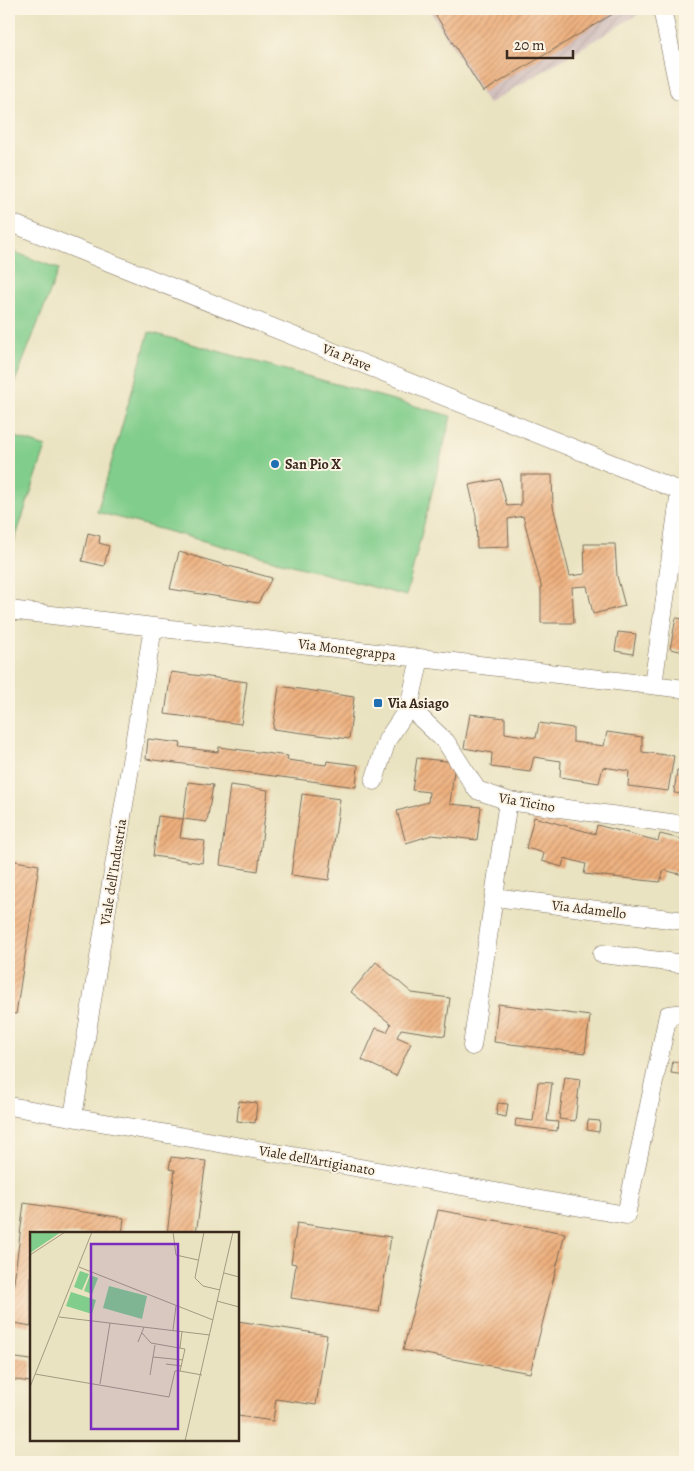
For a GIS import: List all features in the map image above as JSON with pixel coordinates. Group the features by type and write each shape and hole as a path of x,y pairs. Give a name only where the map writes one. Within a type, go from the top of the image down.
{"street":[{"path":"662,9 679,91 685,92"},
{"name":"Via Piave","path":"9,222 683,492"},
{"path":"653,685 683,492"},
{"name":"Via Montegrappa","path":"9,610 685,688"},
{"name":"Viale dell'Industria","path":"73,1116 153,627"},
{"path":"374,781 387,740 409,707 420,658"},
{"name":"Via Ticino","path":"409,707 446,742 476,790 508,801 685,825"},
{"path":"472,1046 508,801"},
{"name":"Via Adamello","path":"494,897 685,921"},
{"path":"602,954 685,964"},
{"name":"Viale dell'Artigianato","path":"9,1106 626,1215 668,1015 685,1012"}],"shaded area":[{"path":"429,9 647,9 488,104"}],"green space":[{"path":"9,250 59,269 9,397"},
{"name":"San Pio X","path":"149,332 451,416 406,596 97,512"},
{"path":"9,435 46,447 9,557"}],"building":[{"path":"432,9 621,9 483,92"},
{"path":"521,475 552,475 553,506 570,576 585,574 584,544 615,544 617,576 625,606 593,614 587,586 572,587 574,623 541,623 541,585 523,516 508,519 509,547 477,548 476,516 469,485 500,479 507,506 521,505"},
{"path":"88,533 100,536 99,543 109,546 104,566 82,561"},
{"path":"179,552 272,578 258,603 170,589"},
{"path":"676,618 685,619 685,652 670,649"},
{"path":"618,632 636,634 633,654 615,651"},
{"path":"171,672 247,682 241,724 165,714"},
{"path":"279,686 354,697 349,739 273,729"},
{"path":"470,714 505,718 505,733 536,738 539,723 573,728 573,742 604,746 607,732 642,737 642,752 674,756 668,791 628,786 629,771 603,767 599,783 560,777 561,761 534,757 530,772 491,767 492,753 464,748"},
{"path":"148,739 181,743 180,747 218,752 219,747 288,756 287,760 326,765 327,761 358,765 356,787 146,759"},
{"path":"417,758 455,762 450,804 481,807 477,840 432,835 406,843 397,811 428,802 429,792 412,790"},
{"path":"677,770 685,771 685,794 674,793"},
{"path":"188,782 213,785 207,822 183,819"},
{"path":"230,785 268,790 258,871 220,865"},
{"path":"302,794 340,799 329,880 291,875"},
{"path":"158,816 183,819 180,838 205,841 202,863 153,856"},
{"path":"534,817 595,834 597,825 658,841 660,834 685,840 685,885 681,884 683,875 664,870 660,882 584,874 586,864 564,858 562,867 542,861 544,853 526,848"},
{"path":"9,860 39,865 16,1014 9,1013"},
{"path":"376,962 412,993 450,998 445,1036 401,1029 397,1037 411,1043 396,1076 362,1060 376,1028 387,1032 391,1024 351,992"},
{"path":"498,1004 590,1016 585,1053 494,1042"},
{"path":"673,1061 685,1063 685,1075 671,1073"},
{"path":"565,1077 580,1079 575,1121 559,1119"},
{"path":"538,1082 552,1083 547,1121 558,1122 557,1131 515,1126 516,1119 533,1121"},
{"path":"239,1101 257,1103 255,1123 237,1121"},
{"path":"498,1103 508,1104 506,1117 496,1115"},
{"path":"588,1120 600,1121 599,1132 587,1130"},
{"path":"171,1157 206,1161 196,1232 167,1232 175,1170 169,1169"},
{"path":"24,1203 124,1218 122,1232 30,1232 30,1326 9,1322"},
{"path":"438,1210 565,1233 530,1373 403,1350"},
{"path":"297,1223 391,1237 379,1312 291,1298 296,1264 291,1263"},
{"path":"239,1321 327,1335 316,1405 276,1399 273,1421 239,1416"},
{"path":"9,1357 30,1360 30,1382 9,1379"}],"place":[{"name":"San Pio X","path":"275,464"},
{"name":"Via Asiago","path":"378,703"}]}
